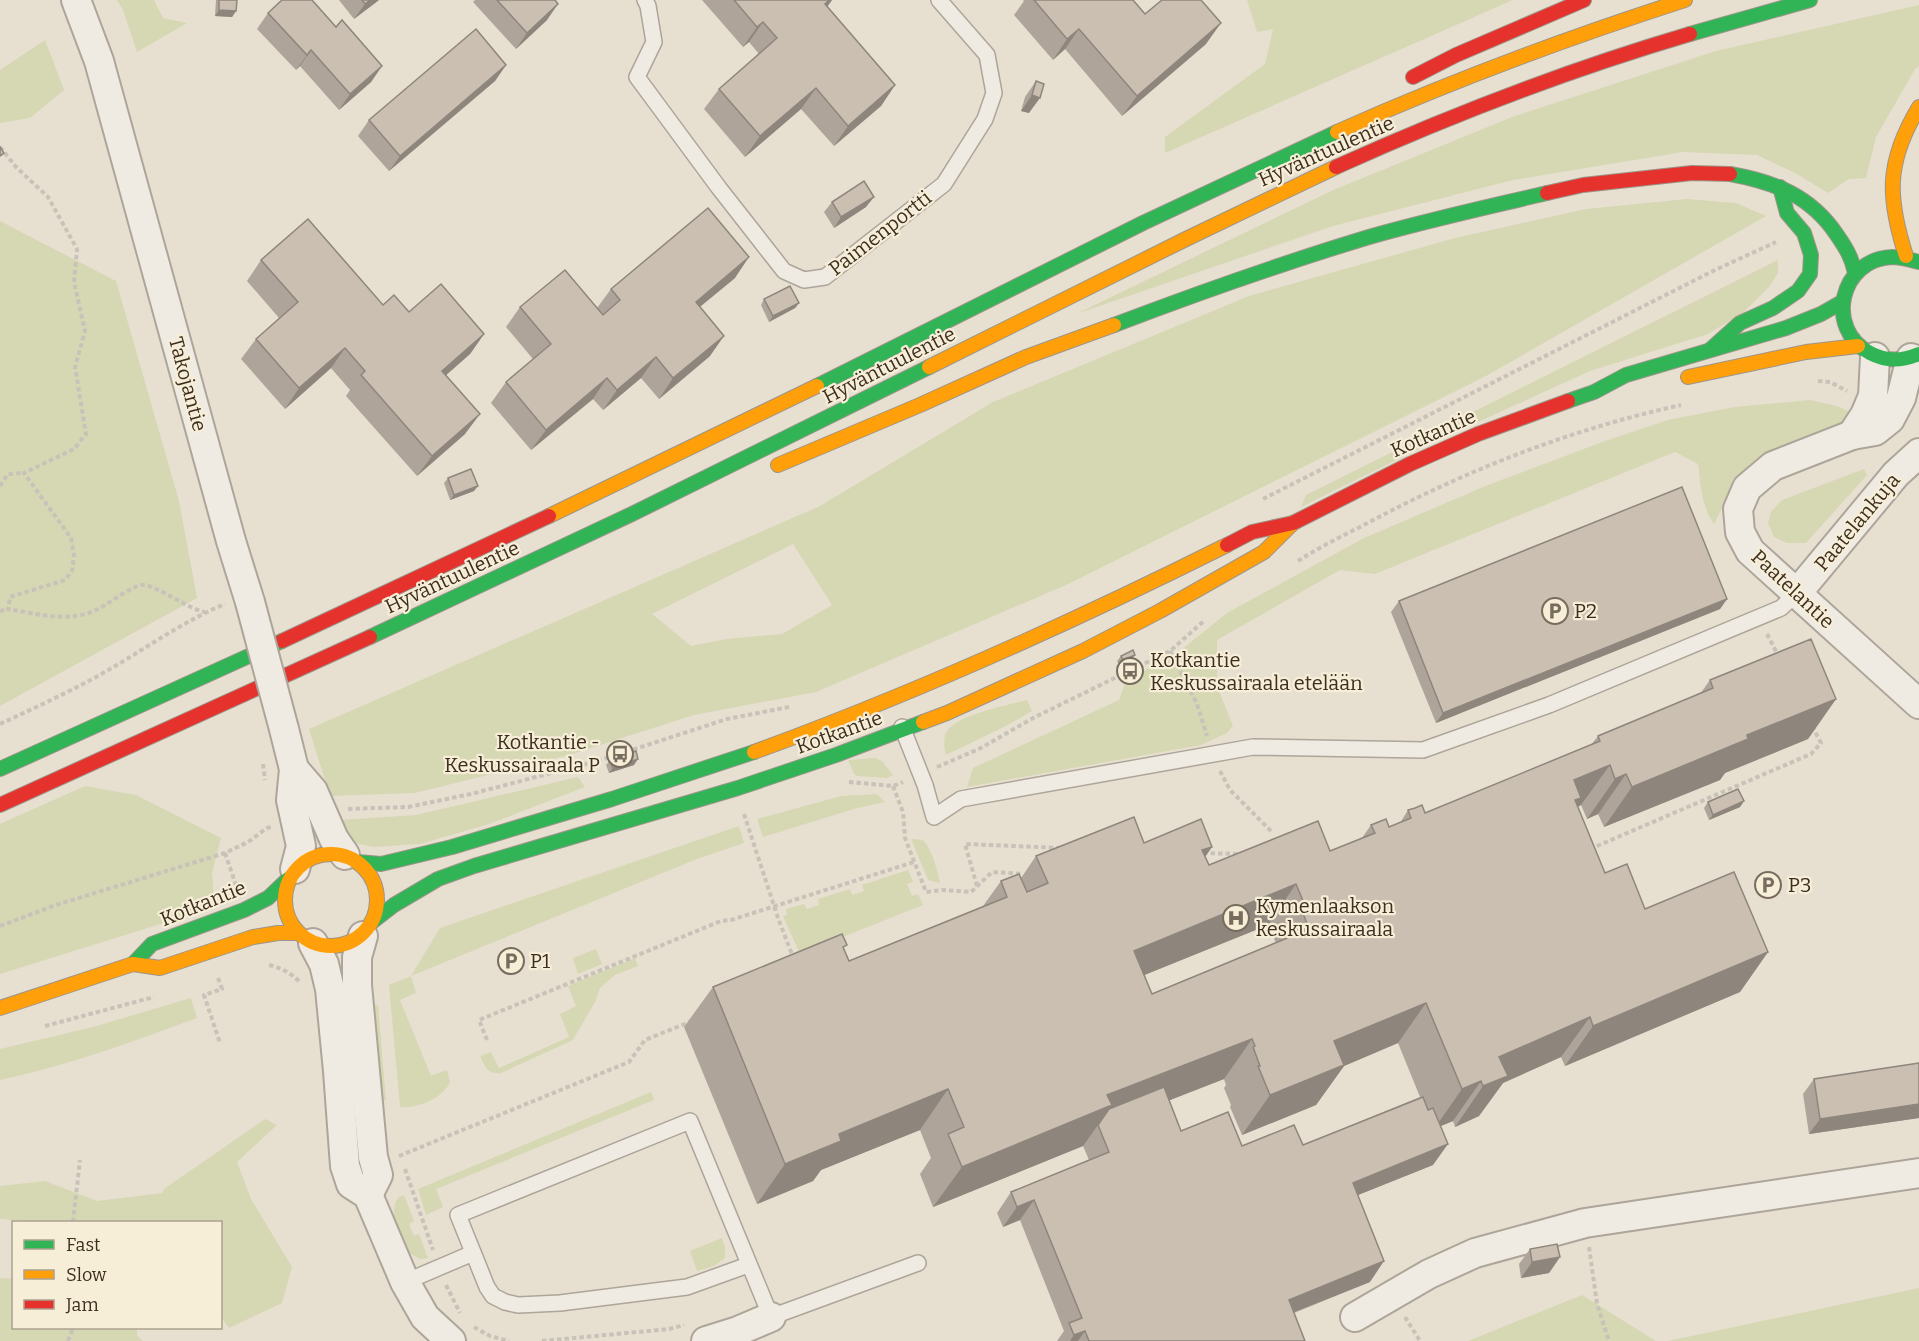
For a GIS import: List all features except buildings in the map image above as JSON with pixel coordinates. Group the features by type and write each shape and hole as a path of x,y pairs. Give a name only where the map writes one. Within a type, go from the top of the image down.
{"main road":[{"path":"1398,84 1456,55 1584,0"},
{"name":"Hyväntuulentie","path":"0,769 310,628 669,459 1253,170 1466,76 1558,41 1685,0"},
{"name":"Hyväntuulentie","path":"0,805 333,654 579,539 780,442 1310,178 1476,107 1569,73 1731,20 1810,0"},
{"path":"1912,259 1898,230 1892,186 1899,149 1909,122 1919,107"},
{"path":"1253,170 1350,112"},
{"path":"767,469 1036,354 1232,281 1370,237 1583,185 1692,173 1726,173 1759,179 1803,199 1828,221 1852,257 1855,273"},
{"path":"1711,349 1740,323 1773,308 1798,291 1810,274 1811,255 1804,233 1787,213 1780,187"},
{"path":"1866,352 1848,333 1843,318 1842,302 1846,287 1855,273 1865,264 1878,258 1892,255 1912,259"},
{"name":"Kotkantie","path":"351,859 381,864 432,852 612,800 724,763 825,726 938,680 1067,622 1252,532 1293,523 1410,464 1478,434 1594,392 1626,375 1786,328 1821,314 1842,302"},
{"path":"1677,379 1806,352 1866,352 1887,360 1915,356"},
{"name":"Kotkantie","path":"1594,392 1630,389"},
{"path":"579,539 712,489"},
{"name":"Kotkantie","path":"368,929 394,905 438,879 474,866 738,788 836,755 947,713 1083,651 1150,616 1264,552 1293,523"},
{"path":"330,854 351,859 370,880 376,898 368,929 346,944 331,947 305,938 288,916 285,903 292,874 314,857 330,854"},
{"name":"Kotkantie","path":"133,964 152,944 244,910 268,898 292,874"},
{"name":"Kotkantie","path":"0,1008 133,964 160,968 253,938 278,933 305,938"}],"street":[{"name":"Takojantie","path":"76,0 99,61 231,541 238,603 284,729 294,769 291,800 301,846 292,874"},
{"path":"1852,435 1873,396 1866,352"},
{"name":"Paatelantie","path":"1915,356 1901,398 1890,419 1875,431 1852,435 1773,466 1747,488 1738,509 1740,532 1750,551 1919,705"},
{"name":"Paatelankuja","path":"1797,593 1896,474 1919,453"},
{"name":"Takojantie","path":"294,769 313,791 334,838 351,859"},
{"path":"368,929 357,957 357,985 373,1157 378,1175 368,1195"},
{"path":"305,938 324,964 330,989 345,1166 351,1184 368,1195 405,1282 426,1317 462,1327"},
{"path":"1355,1317 1429,1274 1475,1253 1585,1223 1919,1173"},
{"path":"697,1333 738,1331 771,1317"}],"lane":[{"name":"Paimenportti","path":"645,0 654,42 637,77 718,188 784,270 804,280 825,277 944,183 985,119 994,93 987,55 939,0"},
{"path":"891,699 926,785 934,817 961,799 1252,747 1423,750 1549,705 1759,618 1781,608 1797,593"},
{"path":"748,1265 687,1287 560,1303 518,1305 493,1296 487,1287 458,1215 690,1121 771,1317 918,1263"},
{"path":"405,1282 473,1253"}],"path":[{"path":"0,147 16,167 48,197 77,249 74,282 85,332 75,367 86,434 74,449 24,473 8,474 0,486"},
{"path":"1254,504 1715,270 1778,242"},
{"path":"1810,381 1830,382 1855,393"},
{"path":"1298,561 1390,511 1456,479 1522,451 1594,426 1683,405"},
{"path":"8,609 10,597 65,580 72,571 74,556 71,538 24,473"},
{"path":"0,611 8,609 57,617 78,615 97,610 140,585 151,586 194,610 205,612"},
{"path":"0,724 96,677 205,612 238,603"},
{"path":"947,763 979,749 1035,717 1170,651 1210,616"},
{"path":"1759,618 1780,659"},
{"path":"1170,651 1197,704 1213,754 1230,790 1272,832"},
{"path":"341,809 408,807 471,794 601,760 727,719 794,706"},
{"path":"1580,853 1811,754 1821,743 1810,722"},
{"path":"844,781 893,786 900,783"},
{"path":"893,786 903,812 905,838 926,892 942,890 971,892 993,872 1023,874"},
{"path":"733,816 744,813 762,872 794,959"},
{"path":"0,926 56,905 225,853 248,842 267,828 277,825"},
{"path":"977,886 966,844 1071,848"},
{"path":"225,853 238,891"},
{"path":"1200,853 1247,854"},
{"path":"487,1040 479,1020 721,921 731,920 914,862"},
{"path":"218,977 222,989 204,994 220,1043"},
{"path":"392,1158 629,1062 645,1040 693,1020"},
{"path":"73,1221 80,1160"},
{"path":"405,1169 435,1254"},
{"path":"1585,1223 1597,1304 1609,1341"},
{"path":"445,1281 462,1327 509,1341"},
{"path":"542,1341 669,1329 697,1333"}],"green space":[{"path":"117,0 154,0 163,18 187,23 137,52 123,10"},
{"path":"1247,0 1513,0 1165,153 1165,137 1265,64 1273,29 1257,32"},
{"path":"1919,5 1919,66 1915,69 1876,137 1866,178 1849,179 1828,193 1795,173 1757,155 1683,152 1513,180 1333,226 1076,314 1331,191 1512,117 1716,51"},
{"path":"45,40 64,90 30,118 0,123 0,70"},
{"path":"1687,199 1736,203 1766,216 1486,376 1066,585 816,692 694,715 569,755 415,793 330,796 309,729 820,506 993,402 1249,296 1455,238 1586,209","holes":["793,544 832,605 782,634 726,639 691,646 652,614"]},
{"path":"0,221 116,281 179,501 197,598 0,706"},
{"path":"1778,260 1778,273 1769,287 1743,313 1708,334 1590,371 1423,447 1301,507 1306,495"},
{"path":"1810,400 1837,406 1856,415 1848,430 1732,489 1714,524 1704,503 1698,464 1675,452 1375,574 1340,570 1217,640 1217,686 1233,726 1227,733 1201,745 967,787 973,768 1119,700 1126,681 1181,650 1227,613 1364,538 1488,485 1668,420 1734,407"},
{"path":"1864,469 1867,475 1806,543 1787,543 1774,537 1768,523 1771,512 1782,500"},
{"path":"1027,700 1032,711 946,755 945,736 953,725 972,715"},
{"path":"875,758 882,761 893,775 887,778 858,776 854,774 848,760"},
{"path":"578,777 585,787 489,824 420,844 374,847 350,842 339,820 416,815"},
{"path":"85,786 136,795 221,838 212,873 215,907 0,974 0,824"},
{"path":"877,794 885,802 857,808 763,837 757,819 841,796"},
{"path":"739,826 744,843 697,859 411,976 440,928"},
{"path":"911,839 922,840 928,847 940,883 928,880"},
{"path":"908,870 913,882 907,884 912,896 918,894 923,905 800,954 783,916 787,915 786,909 804,904 807,909 819,905 818,899 850,889 852,895 864,891 862,885"},
{"path":"596,949 602,964 578,974 573,958"},
{"path":"635,958 638,966 615,975 600,988 595,1002 573,1040 501,1073 493,1073 485,1067 480,1056 491,1052 499,1068 569,1037 560,1014 576,1006 568,986"},
{"path":"411,976 416,993 400,1000 431,1076 447,1070 450,1082 442,1093 429,1101 414,1106 400,1107 389,985"},
{"path":"191,998 197,1018 75,1061 0,1080 0,1049 93,1027"},
{"path":"378,1005 386,1101 382,1099 369,1006"},
{"path":"651,1092 654,1100 436,1189 443,1207 426,1215 418,1189"},
{"path":"265,1119 277,1125 237,1162 251,1199 292,1267 282,1303 229,1328 222,1318 222,1221 0,1219 0,1186 45,1181 97,1201 162,1193 164,1189"},
{"path":"404,1195 414,1221 409,1224 414,1236 419,1234 428,1258 420,1259 408,1252 393,1218 395,1203 399,1197"},
{"path":"722,1238 725,1258 714,1266 697,1271 690,1251"},
{"path":"0,1278 12,1279 12,1329 137,1329 137,1336 143,1341 0,1341"},
{"path":"1919,1288 1919,1341 1668,1341"},
{"path":"1582,1295 1656,1341 1468,1341"}],"traffic: fast":[{"path":"1690,34 1810,0"},
{"path":"817,386 1143,223 1337,132"},
{"path":"1730,174 1777,187 1791,193 1816,210 1843,244 1855,273"},
{"path":"1711,349 1740,323 1773,308 1798,291 1810,274 1811,255 1804,233 1787,213 1780,187"},
{"path":"1114,325 1177,301 1369,237 1547,193"},
{"path":"1919,262 1892,257 1874,261 1860,269 1850,282 1844,297 1843,313 1847,328 1856,342 1870,353 1895,360 1919,354"},
{"path":"1568,401 1594,392 1626,375 1786,328 1821,314 1842,302"},
{"path":"370,637 632,514 929,367"},
{"path":"0,769 282,641"},
{"path":"372,922 394,905 438,879 474,866 738,788 836,755 923,722"},
{"path":"358,862 381,864 452,847 612,799 754,752"},
{"path":"133,964 152,944 244,910 268,898 288,879"}],"traffic: slow":[{"path":"1337,132 1510,61 1685,0"},
{"path":"1906,256 1895,216 1893,180 1900,145 1919,107"},
{"path":"929,367 1336,167"},
{"path":"778,465 1026,357 1114,325"},
{"path":"1688,377 1806,352 1858,346"},
{"path":"549,516 817,386"},
{"path":"923,722 1083,651 1160,611 1264,552 1293,523"},
{"path":"754,752 934,681 1111,602 1227,545"},
{"path":"331,854 348,858 363,868 373,883 377,900 373,917 363,932 348,942 331,946 314,942 299,932 289,917 285,900 289,883 299,868 314,858 331,854"},
{"path":"0,1008 133,964 160,968 253,937 297,933"}],"traffic: jam":[{"path":"1413,77 1456,55 1584,0"},
{"path":"1336,167 1510,94 1690,34"},
{"path":"1547,193 1583,185 1692,173 1730,174"},
{"path":"1227,545 1252,532 1293,523 1410,464 1478,434 1568,401"},
{"path":"282,641 549,516"},
{"path":"0,805 370,637"}],"place":[{"name":"P2","path":"1555,611"},
{"name":"Kotkantie Keskussairaala etelään","path":"1130,671"},
{"name":"Kotkantie - Keskussairaala P","path":"620,754"},
{"name":"P3","path":"1768,885"},
{"name":"Kymenlaakson keskussairaala","path":"1236,918"},
{"name":"P1","path":"511,961"}]}
